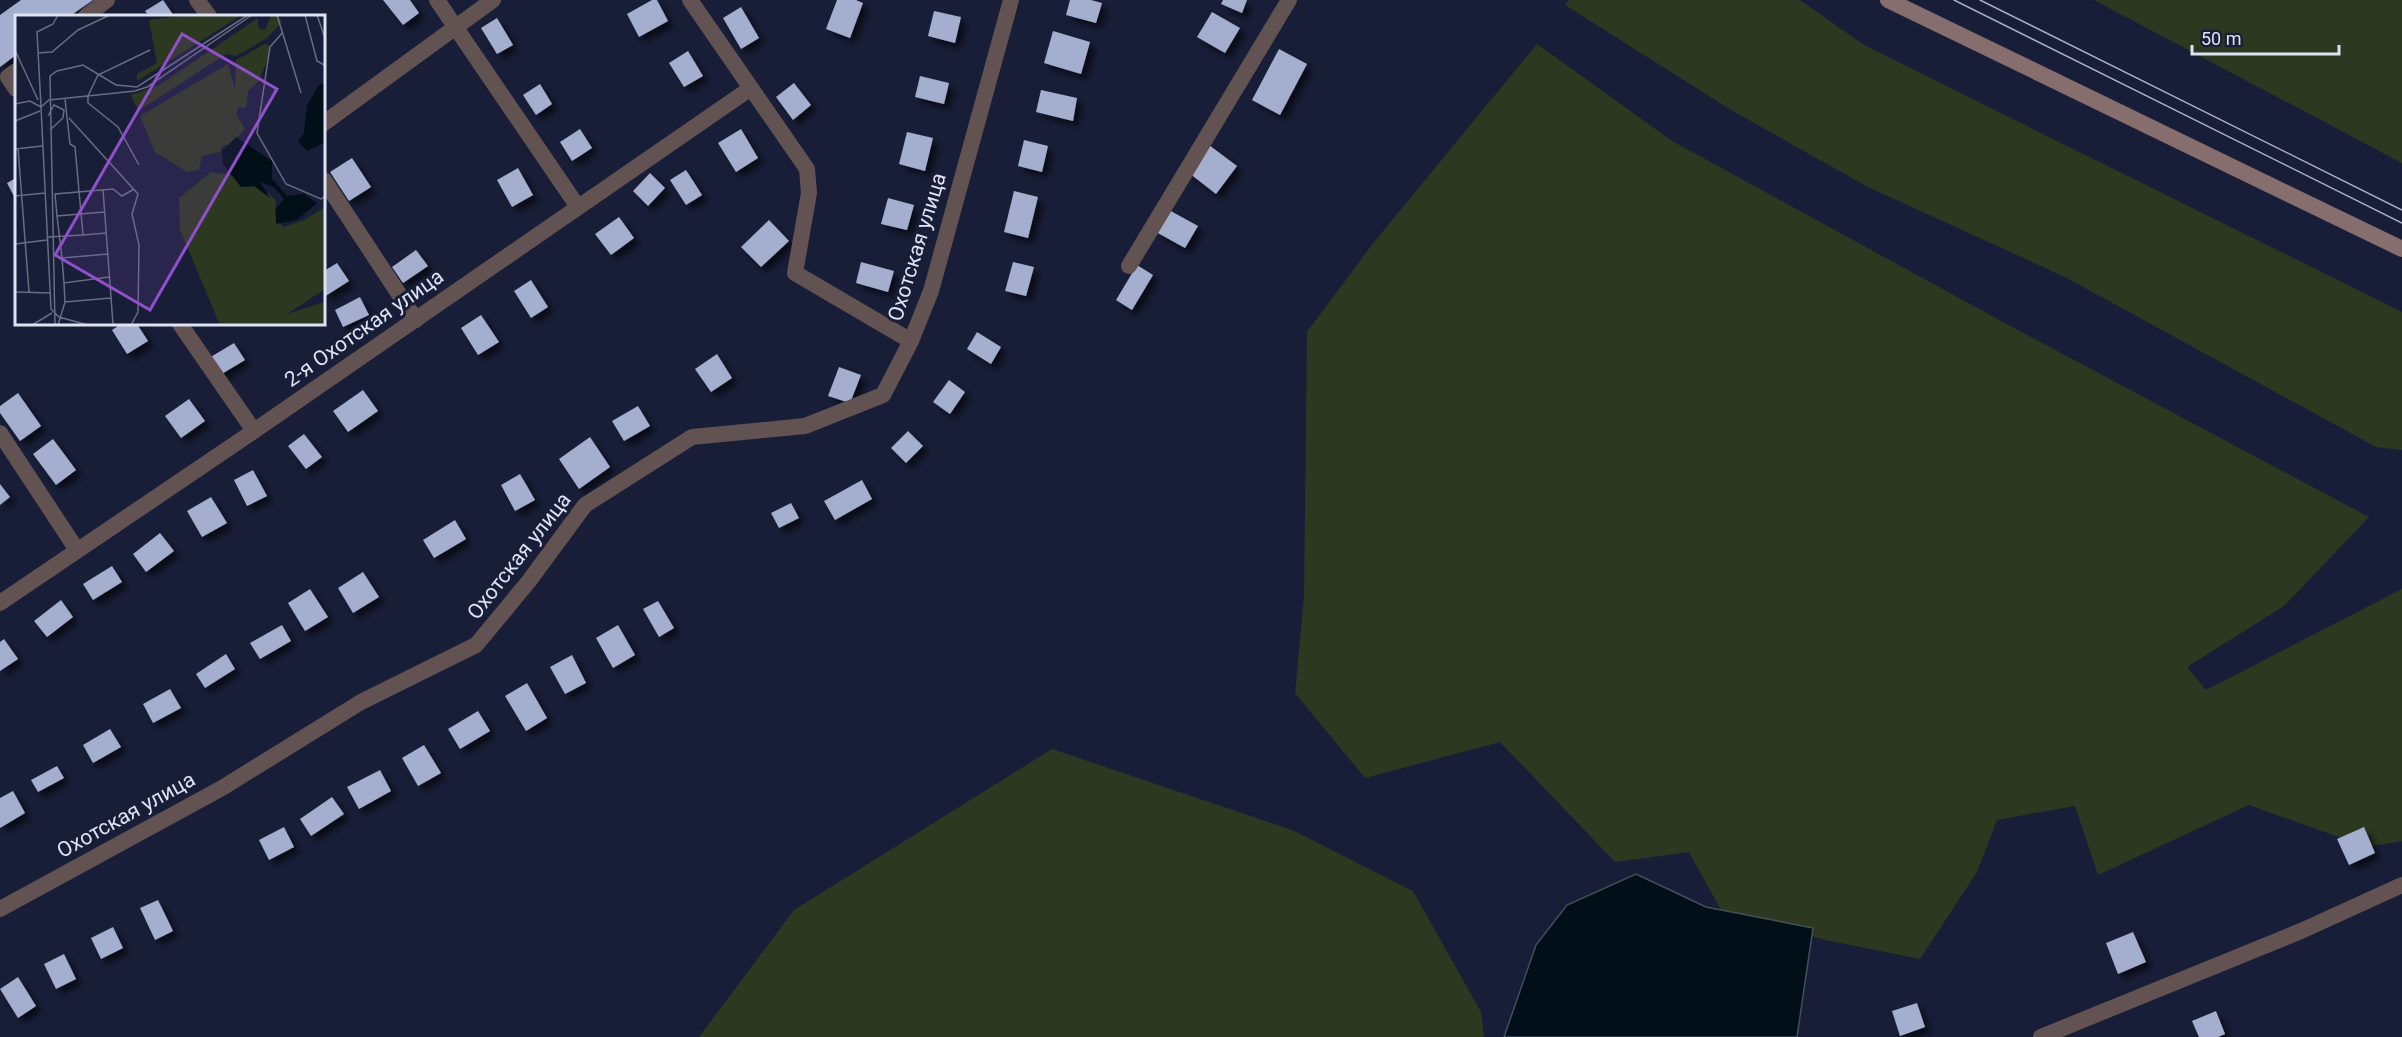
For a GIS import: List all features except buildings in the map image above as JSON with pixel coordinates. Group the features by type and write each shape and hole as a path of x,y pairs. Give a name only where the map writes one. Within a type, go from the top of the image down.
{"main road":[{"path":"1888,0 2402,249"}],"street":[{"path":"87,15 107,0"},
{"path":"197,0 208,15"},
{"path":"437,0 578,207"},
{"path":"326,122 493,0"},
{"path":"690,0 807,169 809,193 795,273 912,341"},
{"name":"Охотская улица","path":"0,909 222,788 361,702 476,645 529,581 585,505 692,437 805,426 883,395 912,341 931,291 1011,0"},
{"path":"1129,266 1289,0"},
{"name":"2-я Охотская улица","path":"0,603 254,432 751,88"},
{"path":"326,183 416,320"},
{"path":"181,326 254,432"},
{"path":"0,433 77,550"},
{"path":"2041,1037 2301,931 2402,885"}],"green space":[{"path":"1569,0 1800,0 1864,45 2402,312 2402,450 2376,447 2065,277 1868,187 1731,110 1565,5"},
{"path":"2094,0 2402,0 2402,163"},
{"path":"1537,44 1672,141 2014,328 2369,517 2284,606 2187,667 2206,690 2402,589 2402,841 2367,847 2249,805 2098,875 2075,806 1997,820 1977,872 1920,959 1825,940 1721,910 1689,852 1615,862 1500,742 1365,778 1295,693 1304,597 1307,332 1374,242"},
{"path":"1052,749 1292,830 1413,891 1481,1012 1484,1037 699,1037 794,910"}],"shaded area":[{"path":"1636,874 1706,907 1813,928 1797,1037 1504,1037 1536,945 1567,905"}],"tram line":[{"path":"1954,0 2402,223"},
{"path":"1980,0 2402,210"}]}
